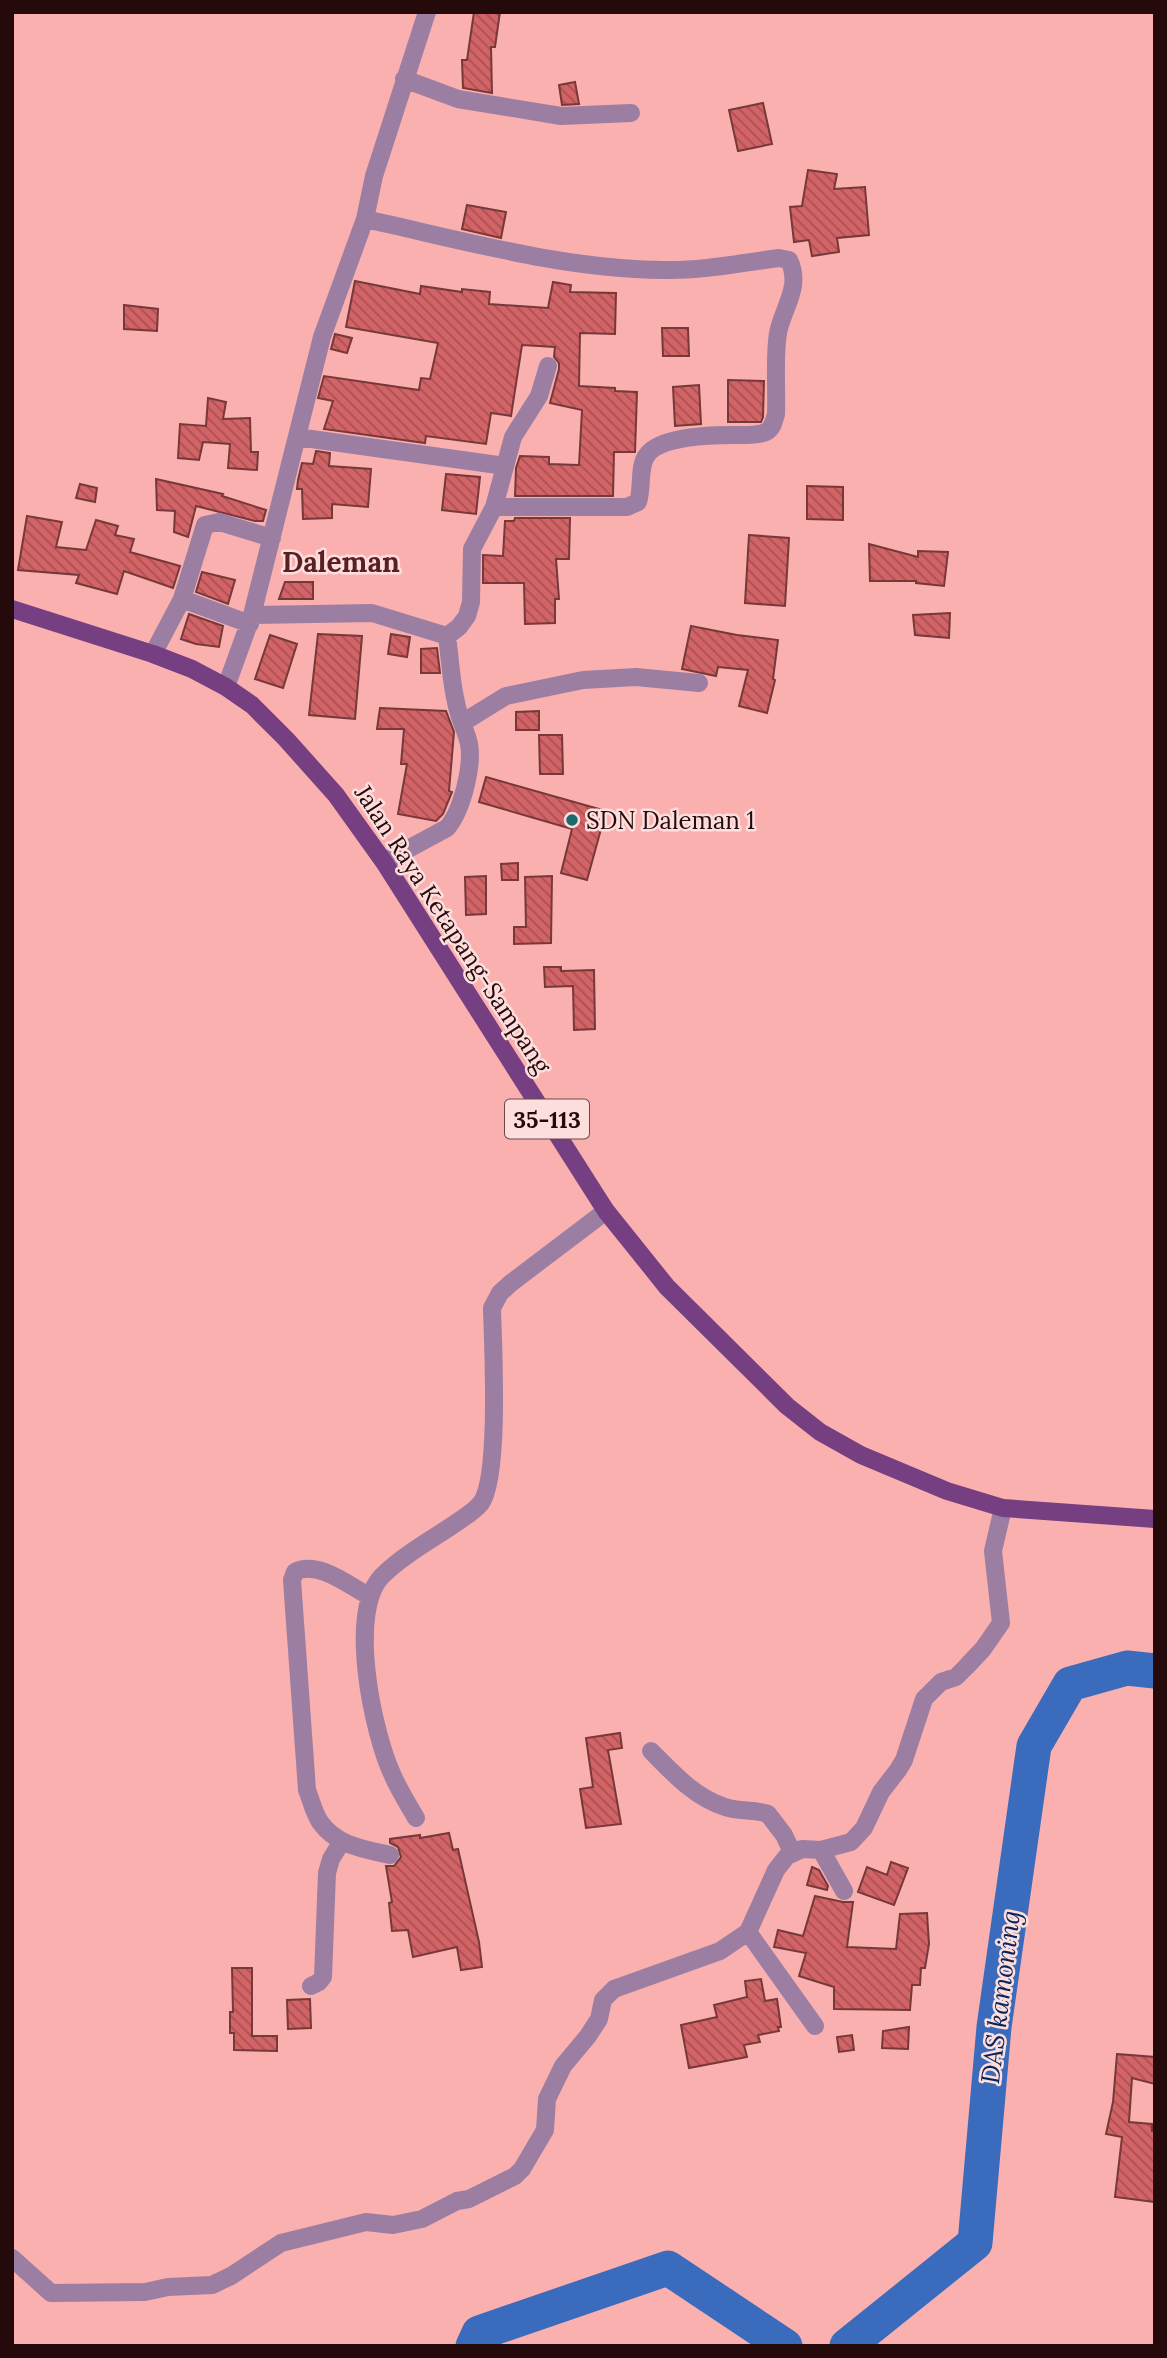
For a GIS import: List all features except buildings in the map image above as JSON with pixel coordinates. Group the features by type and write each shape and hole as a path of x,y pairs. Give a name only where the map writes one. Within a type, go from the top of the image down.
{"main road":[{"name":"Jalan Raya Ketapang-Sampang","path":"12,609 153,654 226,687 252,705 314,768 384,862 606,1211 667,1287 703,1325 788,1406 820,1432 861,1455 905,1474 947,1491 1003,1508 1155,1519"}],"street":[{"path":"226,687 251,619 322,337 365,219 374,176 427,12"},
{"path":"404,79 458,99 561,116 631,113"},
{"path":"365,219 533,256 590,265 664,270 779,258 789,261 795,273 778,333 776,414 773,426 766,432 712,435 659,444 647,455 642,468 642,489 638,502 627,507 494,507"},
{"path":"447,636 459,627 467,616 471,602 472,549 494,507 513,438 539,396 548,366"},
{"path":"298,437 505,466"},
{"path":"153,654 182,599 205,525 219,522 272,538"},
{"path":"182,599 251,619 372,613 447,636"},
{"path":"384,862 447,828 454,820 470,763 469,744 456,704 447,636"},
{"path":"462,723 506,696 583,680 636,677 699,683"},
{"path":"416,1818 392,1774 372,1709 364,1632 369,1596 389,1570 481,1503 489,1476 494,1413 492,1308 500,1293 606,1211"},
{"path":"12,2258 51,2293 145,2292 169,2287 212,2285 231,2276 281,2243 366,2222 403,2224 422,2219 514,2176 522,2169 545,2130 547,2099 563,2066 599,2019 603,2000 614,1989 720,1951 748,1932 776,1870 792,1852 802,1849 821,1850 851,1842 864,1828 881,1792 904,1760 924,1699 941,1682 956,1677 983,1649 1001,1623 993,1550 1003,1508"},
{"path":"369,1596 313,1567 295,1572 292,1580 307,1790 320,1821 342,1842 390,1855"},
{"path":"651,1751 685,1785 712,1802 727,1808 768,1814 784,1835 792,1852"},
{"path":"311,1986 323,1977 327,1873 331,1859 342,1842"},
{"path":"821,1850 844,1891"},
{"path":"748,1932 815,2026"}],"waterway":[{"name":"DAS kamoning","path":"847,2346 975,2243 994,2027 1034,1746 1070,1684 1127,1668 1155,1671"},
{"name":"DAS kamoning","path":"473,2346 479,2333 668,2268 785,2346"}],"place":[{"name":"SDN Daleman 1","path":"572,820"}],"district":[{"name":"Daleman","path":"341,562"}]}
